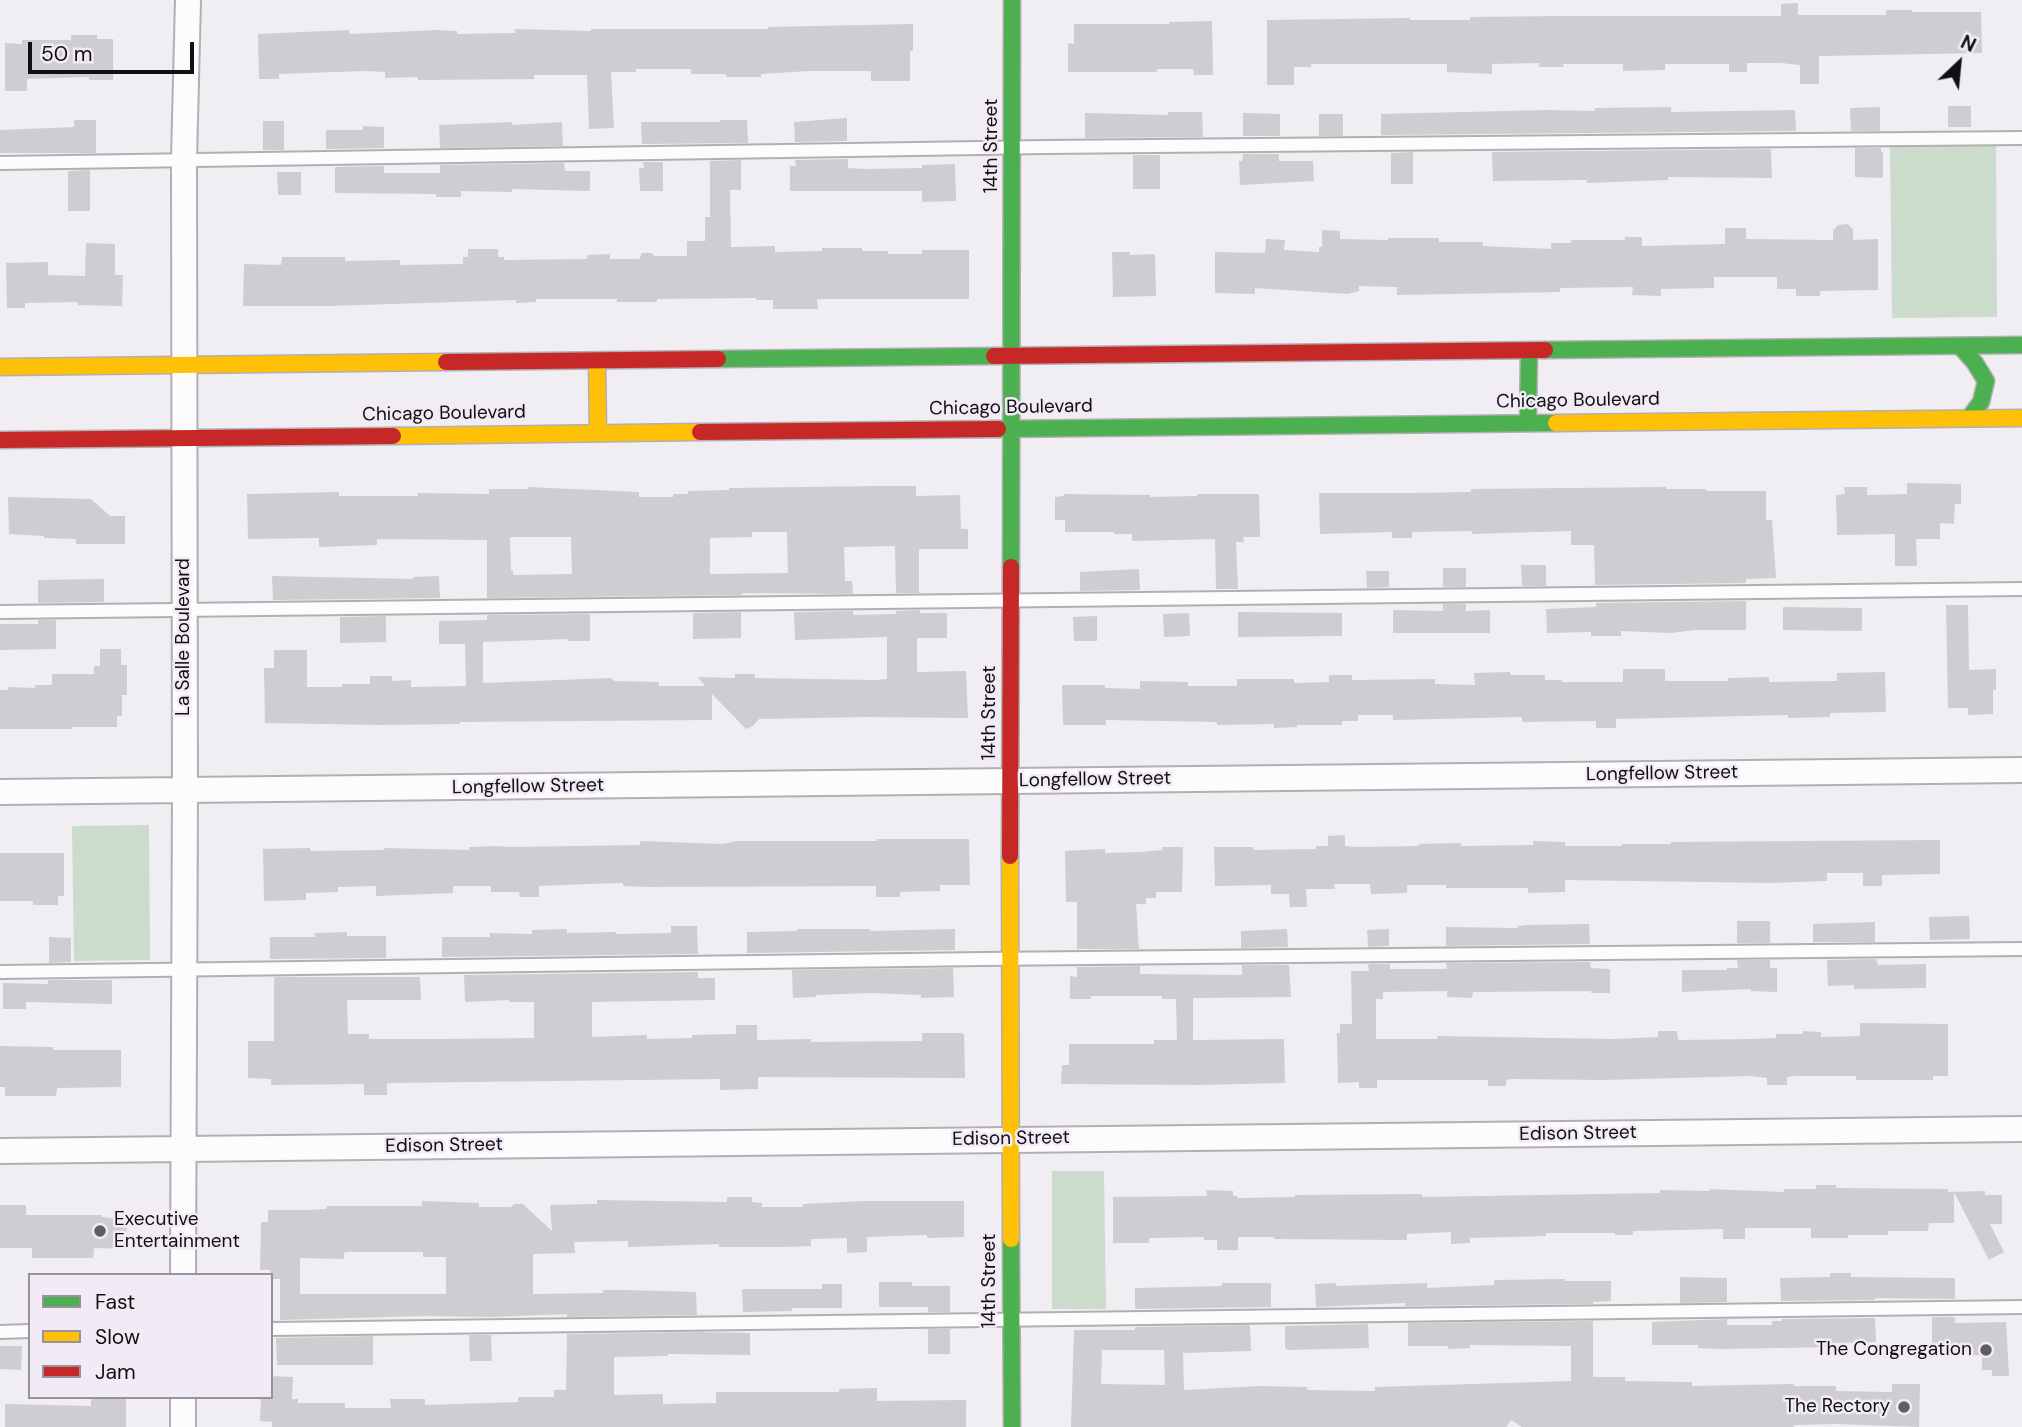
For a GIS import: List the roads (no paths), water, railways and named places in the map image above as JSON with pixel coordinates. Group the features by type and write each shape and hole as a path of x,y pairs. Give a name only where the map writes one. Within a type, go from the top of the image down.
{"street":[{"name":"La Salle Boulevard","path":"183,1273 184,160 188,0"},
{"name":"14th Street","path":"1012,0 1012,1427"},
{"path":"0,368 2022,345"},
{"path":"1960,346 1976,363 1986,381 1981,402 1969,418"},
{"path":"1528,422 1529,352"},
{"path":"597,361 598,433"},
{"name":"Chicago Boulevard","path":"0,440 2022,418"},
{"name":"Longfellow Street","path":"0,792 2022,771"},
{"name":"Edison Street","path":"0,1152 2022,1129"},
{"path":"183,1399 183,1427"}],"lane":[{"path":"0,163 1014,148 2022,138"},
{"path":"0,612 2022,589"},
{"path":"0,972 2022,949"},
{"path":"273,1329 2022,1307"},
{"path":"0,1332 28,1331"}],"place":[{"name":"Executive Entertainment","path":"100,1231"},
{"name":"The Congregation","path":"1986,1350"},
{"name":"The Rectory","path":"1904,1407"}]}
